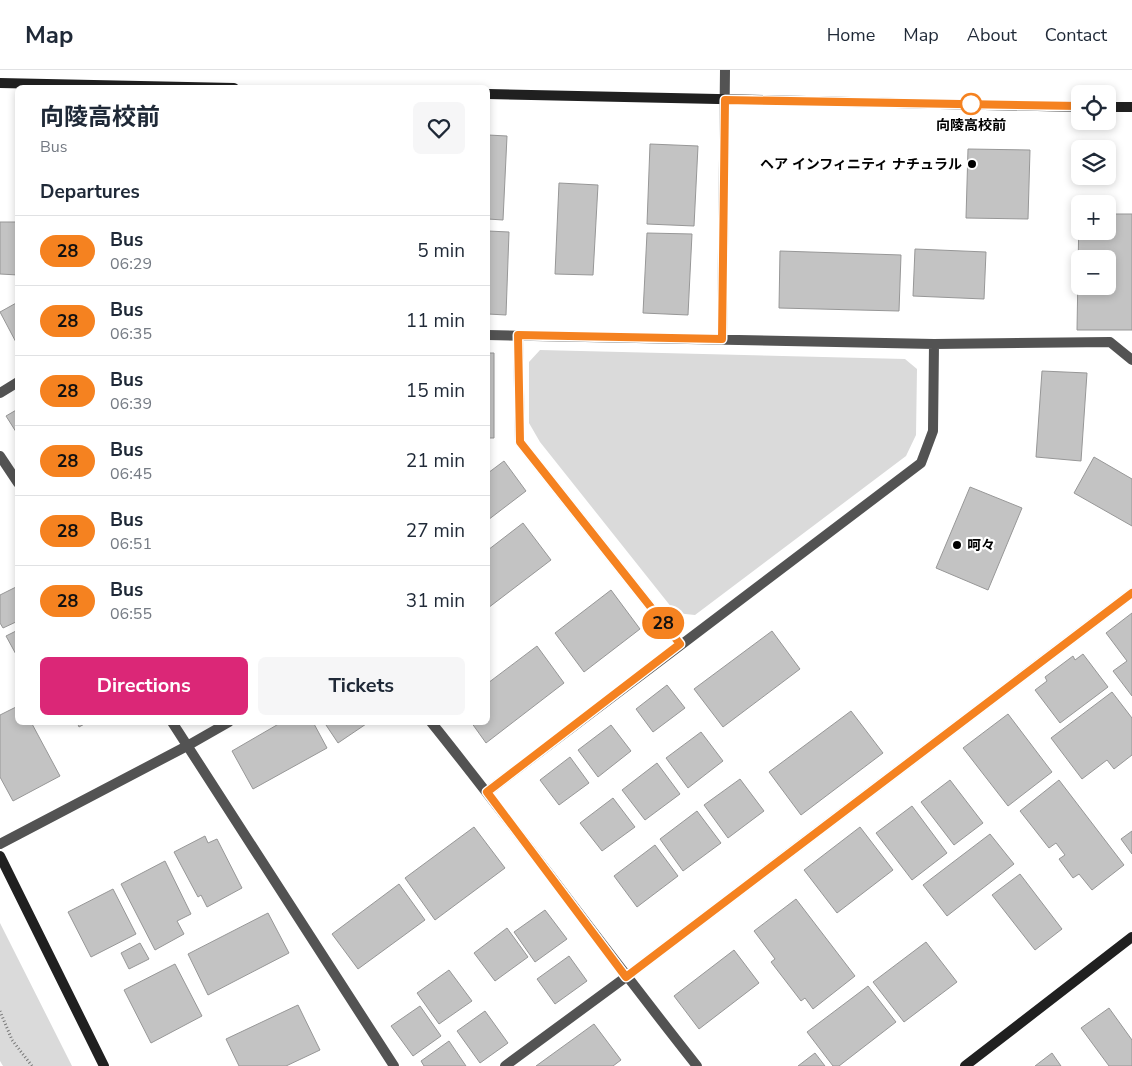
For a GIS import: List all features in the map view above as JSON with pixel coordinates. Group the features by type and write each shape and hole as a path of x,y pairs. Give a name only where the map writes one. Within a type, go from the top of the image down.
{"street":[{"path":"722,339 726,70"},
{"path":"0,83 94,85"},
{"path":"490,94 1071,106"},
{"path":"1116,107 1132,108"},
{"path":"490,335 934,344 1110,342 1132,360"},
{"path":"518,335 520,442 680,644"},
{"path":"487,792 920,463 933,430 934,344"},
{"path":"0,393 15,384"},
{"path":"0,456 15,478"},
{"path":"505,1066 626,977 1132,593"},
{"path":"174,725 394,1066"},
{"path":"0,844 224,725"},
{"path":"433,725 487,792 626,977 697,1066"},
{"path":"0,856 104,1066"},
{"path":"965,1066 1132,937"}],"path":[{"path":"0,1011 12,1040 32,1066"}],"shaded area":[{"path":"540,350 905,359 917,369 916,435 906,456 695,615 676,613 540,442 529,423 529,362"},
{"path":"0,923 72,1066 3,1066 0,1061"}],"building":[{"path":"490,135 507,136 503,220 490,219"},
{"path":"650,144 698,146 694,226 647,224"},
{"path":"968,149 1030,150 1028,219 966,218"},
{"path":"559,183 598,185 593,275 555,274"},
{"path":"1116,214 1132,214 1132,330 1077,330 1078,295 1116,295 1116,250 1078,250 1079,240 1116,240"},
{"path":"0,222 15,222 15,275 0,274"},
{"path":"490,231 509,232 506,315 490,314"},
{"path":"647,233 692,234 688,315 643,313"},
{"path":"915,249 986,252 984,299 913,296"},
{"path":"780,251 901,255 899,311 779,308"},
{"path":"15,304 15,340 0,312"},
{"path":"490,353 494,353 494,438 490,438"},
{"path":"1042,371 1087,373 1081,461 1036,457"},
{"path":"15,411 15,430 6,416"},
{"path":"1094,457 1132,479 1132,526 1074,493"},
{"path":"504,461 526,491 490,518 490,472"},
{"path":"970,487 1022,508 988,590 936,568"},
{"path":"523,523 551,560 490,606 490,548"},
{"path":"15,588 15,622 3,628 0,623 0,595"},
{"path":"611,590 640,629 584,672 555,633"},
{"path":"1132,613 1132,696 1113,671 1127,661 1106,633"},
{"path":"772,631 800,669 723,727 694,689"},
{"path":"15,632 15,652 6,636"},
{"path":"537,646 564,683 486,743 473,725 490,725 490,681"},
{"path":"1083,654 1108,687 1060,723 1035,690 1047,681 1045,677 1073,656 1075,660"},
{"path":"667,685 685,708 653,732 636,709"},
{"path":"1112,692 1132,718 1132,755 1114,769 1107,760 1082,779 1051,738"},
{"path":"15,708 15,725 33,725 60,776 13,801 0,777 0,715"},
{"path":"851,711 883,753 801,815 769,772"},
{"path":"1008,714 1052,772 1008,806 963,748"},
{"path":"277,725 315,725 327,748 253,789 232,751"},
{"path":"326,725 365,725 338,743"},
{"path":"611,725 631,751 598,777 578,750"},
{"path":"701,732 723,761 688,788 666,758"},
{"path":"570,757 589,783 559,805 540,780"},
{"path":"657,763 680,794 645,820 622,790"},
{"path":"740,779 764,811 728,838 704,805"},
{"path":"950,780 983,823 954,845 921,802"},
{"path":"1059,780 1124,865 1092,890 1079,874 1073,878 1059,859 1065,855 1056,843 1049,848 1020,811"},
{"path":"613,798 635,827 602,851 580,823"},
{"path":"912,806 947,853 912,880 876,833"},
{"path":"697,811 721,843 683,871 660,839"},
{"path":"474,827 505,868 435,920 405,878"},
{"path":"860,827 893,870 837,913 804,870"},
{"path":"1132,831 1132,854 1121,839"},
{"path":"990,834 1014,864 947,916 923,885"},
{"path":"205,836 208,843 217,839 242,888 207,907 201,895 198,897 174,852"},
{"path":"655,845 678,876 637,907 614,876"},
{"path":"165,861 191,914 177,921 184,934 155,950 121,884"},
{"path":"1020,874 1062,929 1035,950 992,895"},
{"path":"399,884 425,920 358,969 332,934"},
{"path":"113,889 136,934 91,957 68,912"},
{"path":"796,899 855,976 813,1009 805,998 801,1001 771,962 775,959 754,931"},
{"path":"545,910 567,939 535,962 514,932"},
{"path":"268,913 289,953 208,995 188,954"},
{"path":"507,928 528,957 495,981 474,953"},
{"path":"926,942 957,982 904,1022 873,982"},
{"path":"140,943 149,959 129,969 121,953"},
{"path":"734,950 759,983 699,1029 674,996"},
{"path":"569,956 587,981 555,1004 537,979"},
{"path":"175,964 202,1016 151,1043 124,990"},
{"path":"449,970 472,1001 439,1024 417,993"},
{"path":"868,986 896,1022 839,1066 833,1066 807,1032"},
{"path":"298,1005 320,1050 286,1066 239,1066 226,1039"},
{"path":"420,1006 441,1036 413,1056 391,1026"},
{"path":"1109,1008 1132,1040 1132,1066 1109,1066 1081,1028"},
{"path":"485,1011 508,1043 480,1063 457,1031"},
{"path":"594,1024 621,1060 613,1066 536,1066"},
{"path":"449,1041 466,1066 424,1066 421,1061"},
{"path":"815,1053 825,1066 798,1066"},
{"path":"1052,1053 1061,1066 1035,1066"}],"bus line":[{"name":"28","path":"1071,106 725,100 722,339 518,335 520,442 680,644 487,792 626,977 1132,593"}],"place":[{"name":"向陵高校前","path":"971,104"},
{"name":"ヘア インフィニティ ナチュラル","path":"972,164"},
{"name":"呵々","path":"957,545"}]}
